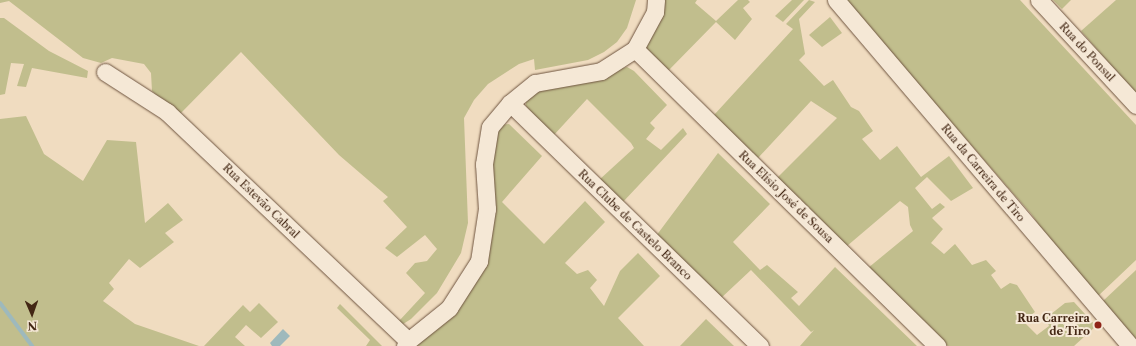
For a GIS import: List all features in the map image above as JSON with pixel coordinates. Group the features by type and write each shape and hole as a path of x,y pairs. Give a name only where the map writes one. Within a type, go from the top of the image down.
{"street":[{"path":"406,344 449,308 479,261 487,209 484,164 490,127 510,103 535,83 601,71 635,49 655,12 656,0"},
{"name":"Rua da Carreira de Tiro","path":"836,0 1130,346"},
{"name":"Rua do Ponsul","path":"1039,0 1136,105"},
{"name":"Rua Elísio José de Sousa","path":"635,49 937,346"},
{"name":"Rua Estevão Cabral","path":"105,72 167,112 406,344"},
{"name":"Rua Clube de Castelo Branco","path":"510,103 760,346"}],"shaded area":[{"path":"0,0 636,0 627,28 617,42 604,52 588,60 535,70 534,59 519,64 488,84 474,100 464,118 468,223 461,253 437,293 411,319 400,326 399,321 425,293 406,273 415,263 427,261 437,249 425,235 397,257 385,248 407,227 383,201 388,197 339,155 241,52 178,116 152,91 151,73 144,64 112,58 101,63 83,58 9,1 0,3"},
{"path":"665,0 697,0 695,3 716,21 738,0 748,0 750,2 743,8 752,19 735,40 716,22 667,72 644,48 659,20"},
{"path":"792,0 804,0 783,22 775,16"},
{"path":"809,0 815,2 799,19 805,54 799,60 824,86 833,80 851,107 859,111 873,131 862,139 880,160 897,146 921,177 949,156 973,188 951,201 927,177 915,188 932,209 940,203 945,207 932,218 943,229 931,243 944,254 955,244 972,265 986,260 996,271 991,275 1001,289 1010,283 1017,285 1035,312 1023,321 1037,335 1049,326 1046,318 1065,303 1074,302 1096,326 1074,346 948,346 868,268 913,231 910,225 908,207 900,201 847,246 776,179 837,118 811,101 758,158 714,115 793,29 786,24"},
{"path":"845,0 1020,0 1136,125 1136,260 1098,296 1054,247 1032,215"},
{"path":"1053,0 1071,0 1062,9"},
{"path":"1116,0 1136,0 1136,94 1081,31"},
{"path":"830,17 842,33 822,47 809,35"},
{"path":"0,18 4,18 49,51 88,71 87,78 32,68 26,87 17,86 24,64 11,63 5,94 0,95"},
{"path":"627,67 634,71 667,105 650,123 655,128 646,139 661,150 683,128 687,134 622,203 599,180 634,148 631,143 587,99 553,136 526,106 526,95 535,90"},
{"path":"26,116 44,154 83,181 107,140 136,142 145,223 168,203 183,220 165,233 174,242 140,268 129,259 109,283 114,289 103,301 135,324 199,346 0,346 0,119"},
{"path":"509,124 542,156 502,202 544,244 585,201 605,222 565,263 577,274 588,270 597,280 590,288 604,306 620,271 638,253 660,276 618,318 644,346 414,346 464,302 483,268 492,147 500,125"},
{"path":"718,153 770,204 733,242 760,270 767,265 798,292 791,298 799,306 835,267 917,346 800,346 814,330 811,332 751,270 720,299 656,236"},
{"path":"1136,270 1136,339 1103,301"},
{"path":"259,303 278,322 261,338 246,325 235,337 245,346 204,346 243,305 250,312"},
{"path":"340,304 382,346 366,346 370,340 337,308"},
{"path":"706,319 734,346 680,346"}],"water":[{"path":"283,329 290,336 280,346 272,346 270,343"}],"waterway":[{"path":"0,303 32,346"}],"place":[{"name":"Rua Carreira de Tiro","path":"1098,325"}]}
